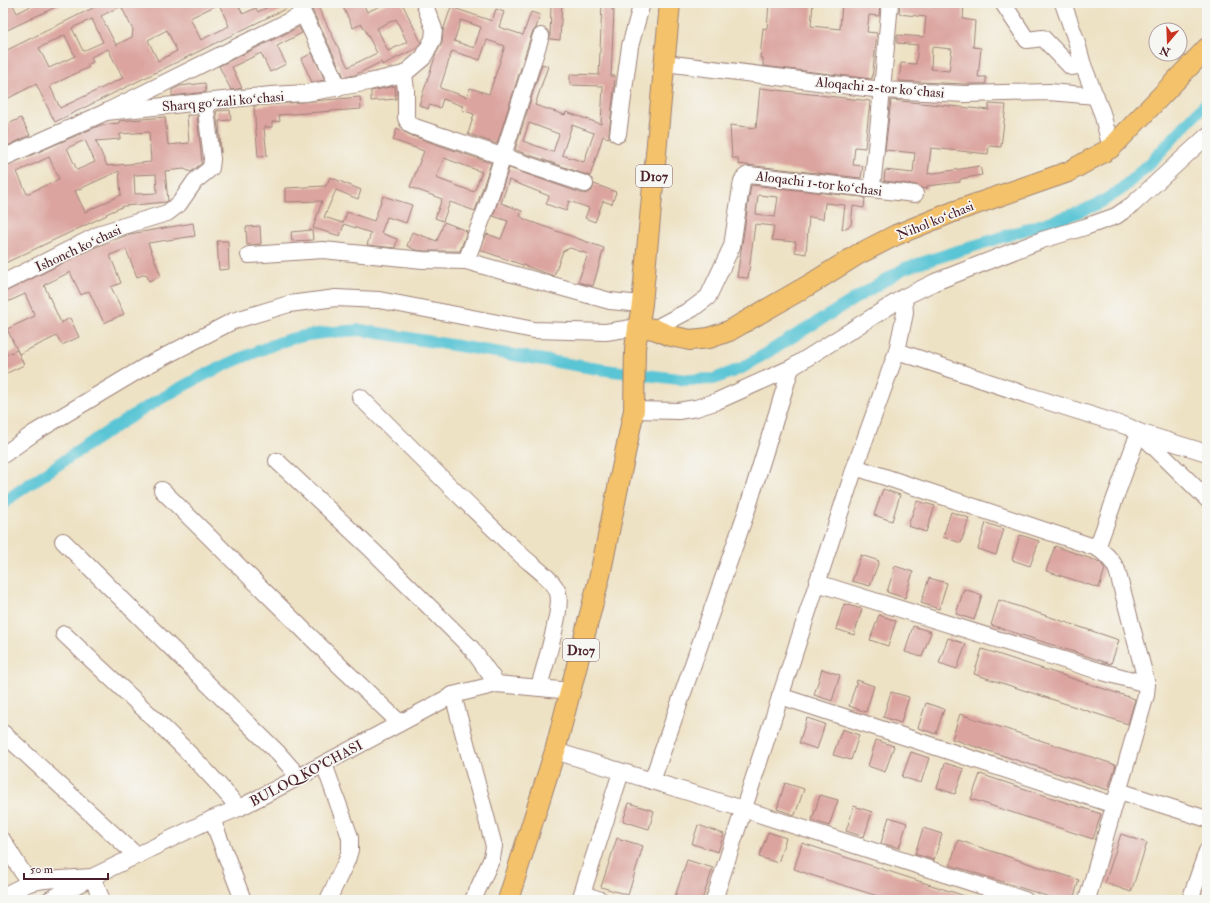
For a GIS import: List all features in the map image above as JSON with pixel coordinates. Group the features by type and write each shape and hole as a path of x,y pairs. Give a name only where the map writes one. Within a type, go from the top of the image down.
{"main road":[{"name":"D107","path":"508,900 555,751 571,691 600,575 634,402 635,348 646,328 642,304 670,3"},
{"name":"Nihol koʻchasi","path":"646,328 690,340 709,338 729,331 809,285 857,255 896,235 953,212 1068,172 1111,148 1207,48"}],"street":[{"path":"424,3 434,29 433,39 423,58 404,74 406,90 406,118 409,124 585,184"},
{"path":"618,134 630,46 642,3"},
{"path":"866,189 872,184 873,178 890,3"},
{"path":"1003,3 1027,40 1043,38 1071,68 1083,65"},
{"path":"1064,3 1083,65 1102,113 1111,148"},
{"path":"301,8 339,88"},
{"name":"Sharq goʻzali koʻchasi","path":"3,158 106,112 301,8"},
{"path":"466,261 486,206 541,36"},
{"name":"Aloqachi 2-tor koʻchasi","path":"665,63 882,90 965,94 1049,92 1096,96"},
{"name":"Sharq goʻzali koʻchasi","path":"106,112 306,93 339,88 404,74"},
{"name":"Ishonch koʻchasi","path":"3,283 104,232 166,213 179,204 195,181 211,168 212,159 205,102"},
{"path":"634,402 678,411 696,408 715,402 791,368 904,297 935,282 1042,240 1116,216 1132,205 1207,136"},
{"name":"Aloqachi 1-tor koʻchasi","path":"646,328 692,309 708,297 732,246 742,181 745,176 915,194"},
{"path":"249,255 323,250 423,260 466,261 610,300 642,304"},
{"path":"714,900 855,467 897,351 905,313 904,297"},
{"path":"3,455 34,433 146,366 233,321 289,304 336,298 379,300 534,330 606,332 646,328"},
{"path":"897,351 1027,395 1129,427 1139,432 1207,453"},
{"path":"652,781 746,512 791,368"},
{"path":"360,398 521,555 552,583 558,591 560,599 556,622 539,687"},
{"path":"1139,432 1207,499"},
{"path":"1097,548 1139,432"},
{"path":"277,461 372,550 472,649 498,684"},
{"path":"855,467 1097,548 1106,554 1117,570 1147,684 1144,704 1087,900"},
{"path":"162,490 340,666 400,723"},
{"path":"63,541 278,753 299,778"},
{"path":"817,583 1099,671 1147,684"},
{"path":"64,634 183,748 222,788 239,808"},
{"name":"BULOQ KO'CHASI","path":"49,900 92,877 299,778 453,695 498,684 571,691"},
{"path":"453,695 494,846 492,858 473,900"},
{"path":"780,696 1116,798 1207,819"},
{"path":"3,733 137,856"},
{"path":"555,751 743,809 1025,900"},
{"path":"324,764 350,837 350,850 347,860 328,900"},
{"path":"601,900 581,897 621,772"},
{"path":"212,819 243,900"},
{"path":"3,841 29,883"},
{"path":"1190,900 1207,851"},
{"path":"3,896 29,883 45,880 92,877 102,900"}],"building":[{"path":"3,3 12,3 17,13 37,3 64,3 3,32"},
{"path":"103,3 237,3 243,14 256,8 258,12 276,3 289,3 289,7 55,122 36,84 3,101 3,52","holes":["219,4 229,26 201,40 190,18","121,6 133,30 132,37 116,45 101,16","92,19 103,42 83,51 72,28","167,30 177,51 158,61 148,40","65,35 75,56 49,68 39,48","108,49 123,78 60,108 50,86 89,67 87,65 93,62 91,57"]},
{"path":"309,3 316,3 348,67 377,53 362,24 353,28 341,3 363,3 367,12 387,3 402,3 421,42 417,48 382,65 381,62 355,75 344,77","holes":["396,19 407,42 388,51 377,28"]},
{"path":"551,3 562,3 560,40 550,39"},
{"path":"602,3 613,3 611,76 615,76 609,138 603,136 590,176 515,150 542,64 548,66 535,105 565,115 566,112 601,124 603,86 570,85 570,74 599,75","holes":["529,123 559,134 553,152 523,141","572,125 594,133 584,162 562,155"]},
{"path":"769,3 813,3 811,26 840,29 842,3 880,3 879,16 869,15 867,32 877,33 872,79 763,66 763,58 760,58 763,28 767,29"},
{"path":"900,3 936,7 936,3 964,3 963,19 975,21 973,47 981,48 978,77 986,77 986,84 899,81 901,63 916,64 918,45 897,43 897,35 924,37 926,17 899,14","holes":["932,47 952,49 949,71 931,69"]},
{"path":"451,7 492,21 496,9 504,12 499,27 523,35 531,12 540,15 536,28 532,33 497,144 468,134 474,114 462,110 463,106 443,99 440,108 429,105 428,109 419,105 436,54 442,43 443,31","holes":["461,20 481,27 474,48 454,41","487,40 505,46 489,94 470,88 467,97 440,88 452,51 480,60"]},
{"path":"299,27 302,33 277,46 286,64 270,72 261,53 232,67 242,88 231,90 219,66"},
{"path":"312,53 325,80 312,82 301,59"},
{"path":"205,83 206,92 172,96 172,90 180,86"},
{"path":"395,86 396,99 371,101 371,91"},
{"path":"760,88 870,101 865,148 855,147 853,165 863,166 861,178 738,164 738,158 732,158 730,125 756,128"},
{"path":"360,97 361,109 279,115 280,121 272,122 272,127 264,127 267,156 258,157 254,106"},
{"path":"891,100 989,110 989,104 1006,105 1001,147 989,146 988,154 931,148 928,174 980,166 982,175 960,179 960,182 927,186 927,189 916,185 884,181 885,170 913,173 915,153 885,150"},
{"path":"230,110 231,120 219,121 221,153 216,111"},
{"path":"187,115 197,115 202,163 191,172 184,169 165,171 168,201 124,206 3,264 3,248 7,247 3,239 3,167 101,125 119,123 119,121 165,117 168,145 189,143","holes":["149,132 151,162 107,166 96,141 120,139 120,134","85,140 95,162 77,170 67,148","49,157 59,179 27,194 17,172","119,171 121,195 85,212 75,191","156,174 157,193 135,194 134,175"]},
{"path":"21,118 30,135 3,148 3,134 9,131 6,125"},
{"path":"397,128 412,136 491,163 475,211 450,202 443,221 435,218 442,199 410,187 424,151 393,140","holes":["444,158 482,172 474,192 436,178"]},
{"path":"509,168 584,194 592,191 594,184 616,192 612,204 603,201 595,222 585,218 589,208 569,201 566,211 557,208 546,204 549,196 509,180 501,203 522,211 520,216 526,220 604,248 593,286 578,282 588,254 570,248 563,251 554,276 480,250 487,234 501,239 508,221 493,216"},
{"path":"330,177 361,190 358,199 336,190 324,217 343,223 347,212 374,221 383,196 412,205 406,223 387,217 381,233 397,239 395,248 367,245 371,233 344,224 340,236 313,228 322,201 285,202 285,188 326,186"},
{"path":"751,185 865,198 864,208 853,206 851,225 842,230 845,205 825,203 823,219 809,217 806,254 795,252 796,242 772,240 774,226 755,224 748,278 737,277","holes":["758,195 778,197 775,217 756,214"]},
{"path":"444,222 467,231 460,251 424,251 416,250 407,246 412,232 437,241"},
{"path":"193,223 195,236 148,243 161,276 149,281 146,274 137,277 126,249 110,255 121,283 111,287 124,314 104,323 89,291 81,295 70,272 44,285 61,323 70,318 79,337 62,345 57,336 19,354 7,329 35,316 25,294 3,304 3,292 93,248 130,234"},
{"path":"260,226 261,244 247,245 246,227"},
{"path":"312,230 313,240 292,241 291,232"},
{"path":"217,241 228,241 229,269 219,270"},
{"path":"17,350 24,365 3,375 3,356"},
{"path":"883,489 900,495 892,521 874,515"},
{"path":"917,501 935,506 926,532 908,526"},
{"path":"951,512 969,518 961,543 943,537"},
{"path":"986,523 1004,529 996,555 978,549"},
{"path":"1020,535 1039,541 1030,566 1012,560"},
{"path":"1055,546 1100,562 1105,569 1099,588 1046,571"},
{"path":"861,555 879,561 870,586 852,581"},
{"path":"895,566 913,572 905,598 887,592"},
{"path":"929,578 947,583 939,609 921,603"},
{"path":"964,589 982,595 974,620 956,614"},
{"path":"999,600 1119,640 1111,664 991,625"},
{"path":"844,604 862,609 854,635 836,629"},
{"path":"879,615 896,621 888,646 870,640"},
{"path":"913,626 931,632 922,657 905,652"},
{"path":"948,638 966,644 957,669 939,663"},
{"path":"982,649 1135,699 1128,724 974,674"},
{"path":"822,669 840,675 832,701 814,695"},
{"path":"857,680 874,686 866,712 849,706"},
{"path":"891,692 909,697 901,723 883,717"},
{"path":"926,703 944,709 936,734 918,728"},
{"path":"960,714 1116,765 1108,790 952,739"},
{"path":"807,718 825,724 817,749 799,743"},
{"path":"842,729 859,735 851,760 833,755"},
{"path":"876,740 894,746 885,772 868,766"},
{"path":"911,752 929,758 921,783 902,777"},
{"path":"945,763 964,769 955,794 937,788"},
{"path":"980,774 1101,814 1093,839 971,799"},
{"path":"785,783 804,789 795,815 777,809"},
{"path":"820,795 838,800 829,826 812,820"},
{"path":"629,803 654,811 649,829 623,821"},
{"path":"854,806 872,812 864,837 846,831"},
{"path":"889,817 907,823 899,848 881,843"},
{"path":"698,825 724,834 718,852 692,844"},
{"path":"923,828 942,834 934,860 915,854"},
{"path":"768,832 786,838 778,863 759,857"},
{"path":"1121,834 1147,843 1131,892 1105,883"},
{"path":"617,838 643,846 628,895 601,887"},
{"path":"958,840 1079,880 1073,900 1059,900 950,865"},
{"path":"802,843 971,898 970,900 890,900 811,875 794,869"},
{"path":"687,860 713,868 702,900 674,900"}],"waterway":[{"path":"3,504 15,494 72,455 159,400 189,383 276,344 303,336 360,330 605,370 687,380 714,379 742,368 905,268 1071,215 1098,204 1119,191 1150,163 1207,102"}]}
